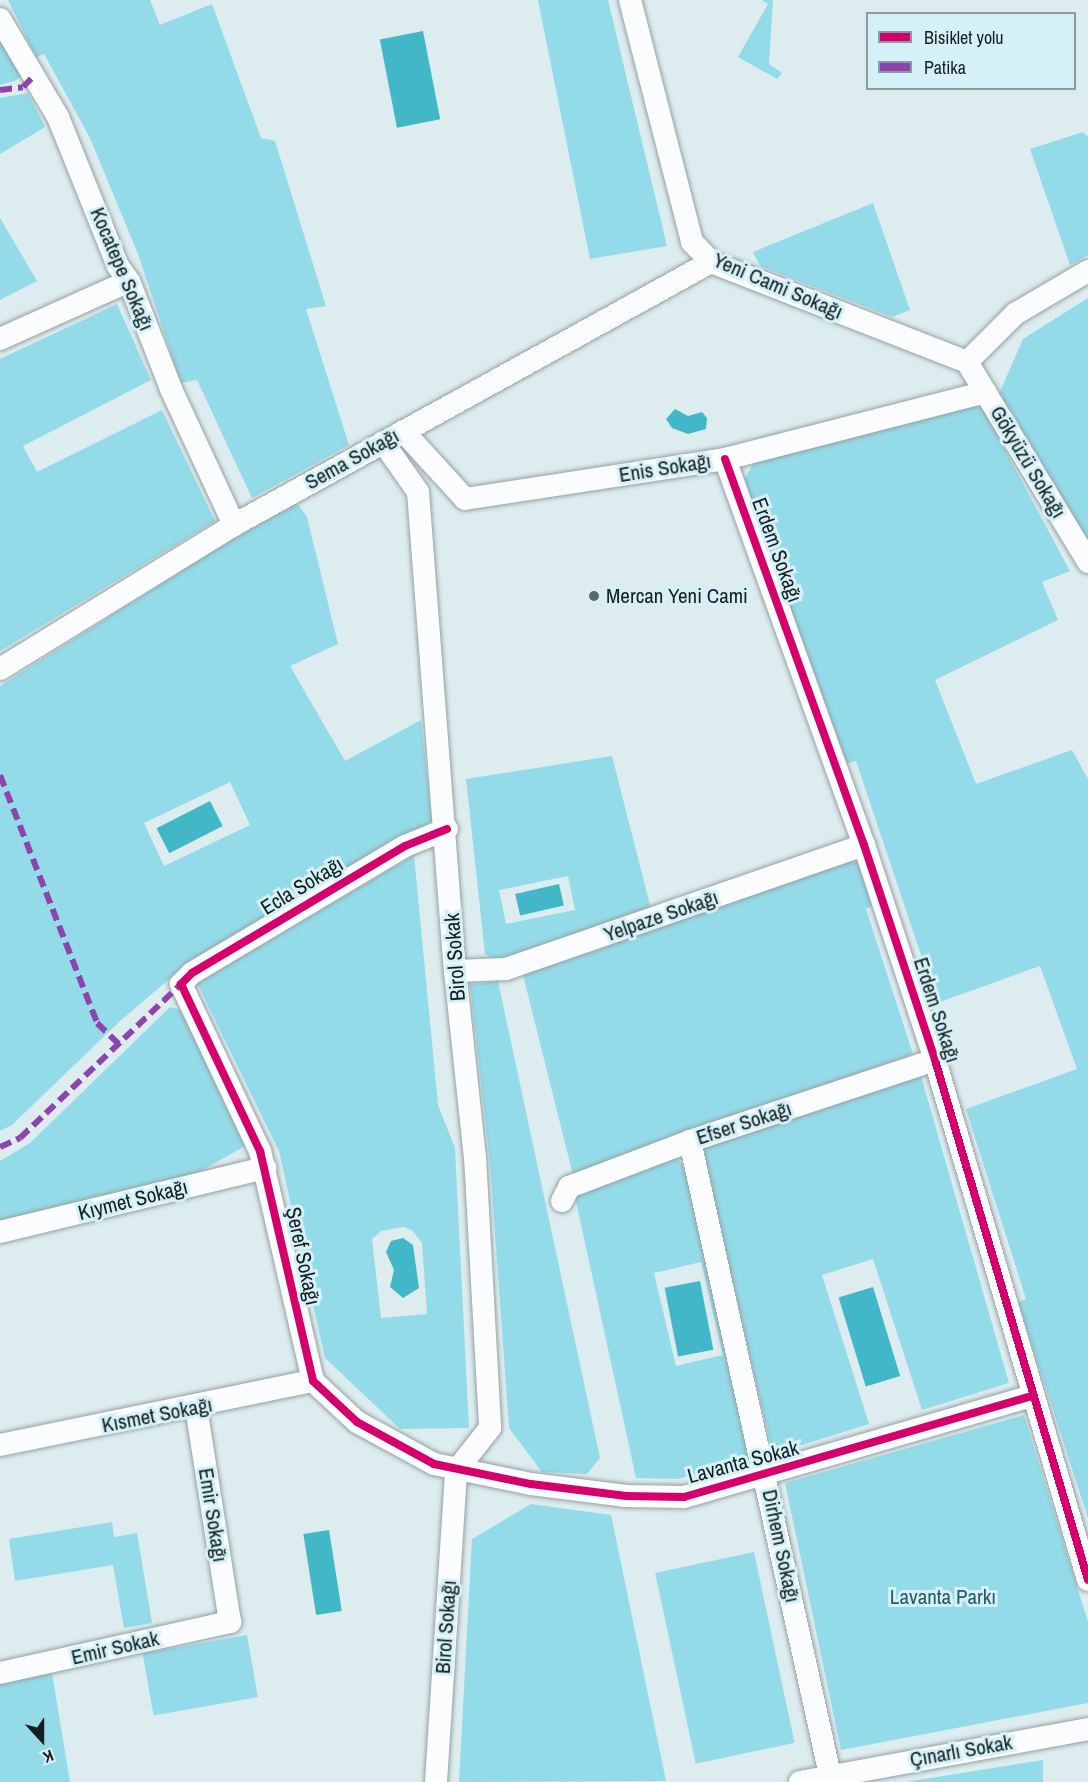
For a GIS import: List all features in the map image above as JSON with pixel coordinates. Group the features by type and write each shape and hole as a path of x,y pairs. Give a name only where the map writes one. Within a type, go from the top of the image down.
{"street":[{"name":"Yeni Cami Sokağı","path":"630,0 692,242 711,262 967,362"},
{"name":"Kocatepe Sokağı","path":"0,19 58,117 118,266 129,281 171,389 234,525"},
{"name":"Sema Sokağı","path":"0,669 234,525 711,262"},
{"path":"967,362 1015,314 1088,271"},
{"path":"0,339 129,281"},
{"name":"Gökyüzü Sokağı","path":"967,362 1088,562"},
{"name":"Enis Sokağı","path":"403,431 465,499 725,459 986,392"},
{"name":"Birol Sokak","path":"383,442 418,492 447,829 455,971 476,1157 490,1428 456,1471"},
{"name":"Erdem Sokağı","path":"725,459 864,845 935,1060 1031,1396 1088,1580"},
{"name":"Ecla Sokağı","path":"181,984 192,973 405,846 447,829"},
{"name":"Yelpaze Sokağı","path":"455,971 506,969 864,845"},
{"name":"Şeref Sokağı","path":"181,984 266,1168 313,1381"},
{"name":"Efser Sokağı","path":"562,1201 569,1187 690,1141 935,1060"},
{"name":"Dirhem Sokağı","path":"690,1141 766,1475 830,1775"},
{"name":"Kıymet Sokağı","path":"0,1232 266,1168"},
{"path":"313,1381 357,1422 434,1464 456,1471"},
{"name":"Kısmet Sokağı","path":"0,1445 196,1408 313,1381"},
{"name":"Lavanta Sokak","path":"456,1471 626,1496 684,1497 1031,1396"},
{"name":"Emir Sokağı","path":"196,1408 230,1622"},
{"name":"Birol Sokağı","path":"436,1782 456,1471"},
{"name":"Emir Sokak","path":"0,1673 230,1622"},
{"name":"Çınarlı Sokak","path":"800,1782 1088,1729"}],"green space":[{"path":"8,0 150,0 160,25 212,4 261,138 275,141 326,306 306,309 349,445 252,498 197,380 181,383 138,254 90,138 44,54 36,57"},
{"path":"538,0 608,0 667,246 590,259"},
{"path":"762,0 773,0 769,64 782,73 777,79 738,57 768,4"},
{"path":"0,35 23,75 15,81 0,85"},
{"path":"28,93 45,127 0,154 0,98"},
{"path":"1083,132 1088,137 1088,255 1070,265 1030,149"},
{"path":"873,203 910,310 892,317 760,266 753,252"},
{"path":"0,218 37,281 0,300"},
{"path":"1088,298 1088,547 998,396 1023,339"},
{"path":"117,304 151,380 23,446 37,472 162,410 215,521 0,651 0,359"},
{"path":"969,404 983,409 1070,571 1042,582 1058,620 935,680 976,784 1072,750 1088,779 1088,1518 1018,1302 1026,1299 966,1109 1077,1069 1040,966 937,1003 856,761 842,765 744,479 756,459"},
{"path":"297,503 307,517 338,644 290,666 345,761 421,720 432,821 188,963 119,1022 12,1125 0,1131 0,686 226,543","holes":["230,782 250,825 164,866 144,823"]},
{"path":"612,756 651,909 495,960 485,954 466,779","holes":["568,876 575,910 506,924 499,890"]},
{"path":"414,855 438,1105 455,1148 469,1428 400,1429 325,1358 279,1151 197,983","holes":["403,1227 412,1230 422,1243 427,1314 381,1318 372,1239 381,1231"]},
{"path":"849,859 862,864 876,904 866,909 913,1054 573,1175 522,971"},
{"path":"498,981 600,1458 587,1474 542,1472 509,1428 490,1164 470,984"},
{"path":"170,1007 182,1010 245,1146 194,1175 0,1223 0,1161 30,1143"},
{"path":"921,1076 1009,1383 922,1410 873,1259 822,1275 869,1424 773,1454 701,1149"},
{"path":"677,1158 686,1169 751,1461 677,1479 636,1478 574,1192","holes":["701,1262 723,1355 676,1366 654,1273"]},
{"name":"Lavanta Parkı","path":"1024,1415 1088,1622 1088,1703 841,1750 785,1483"},
{"path":"531,1504 611,1515 666,1781 459,1782 472,1539"},
{"path":"112,1522 114,1537 137,1533 152,1623 124,1628 113,1565 15,1581 9,1539"},
{"path":"754,1552 795,1743 696,1764 655,1573"},
{"path":"247,1635 258,1697 154,1715 143,1653"},
{"path":"52,1673 70,1782 0,1782 0,1683"},
{"path":"1043,1760 1043,1782 905,1782"}],"shaded area":[{"path":"423,31 440,119 397,128 380,39"},
{"path":"675,409 688,416 702,412 707,418 706,429 688,434 672,428 666,419"},
{"path":"210,801 223,826 169,853 157,828"},
{"path":"559,884 564,905 520,916 515,894"},
{"path":"403,1238 413,1245 419,1288 403,1298 390,1287 394,1270 386,1252 391,1241"},
{"path":"700,1281 713,1350 678,1357 665,1288"},
{"path":"873,1287 900,1376 866,1386 839,1298"},
{"path":"329,1530 342,1611 316,1615 303,1534"}],"marked path":[{"path":"0,90 23,87 35,75"},
{"path":"0,775 97,1023 120,1045"},
{"path":"0,1147 20,1138 181,984"}],"cycle path":[{"path":"725,459 864,845 935,1060 1088,1580"},
{"path":"447,829 405,846 192,973 181,984 260,1151 313,1381 357,1422 434,1464 531,1484 626,1496 684,1497 1031,1396"}],"place":[{"name":"Mercan Yeni Cami","path":"594,596"}]}
